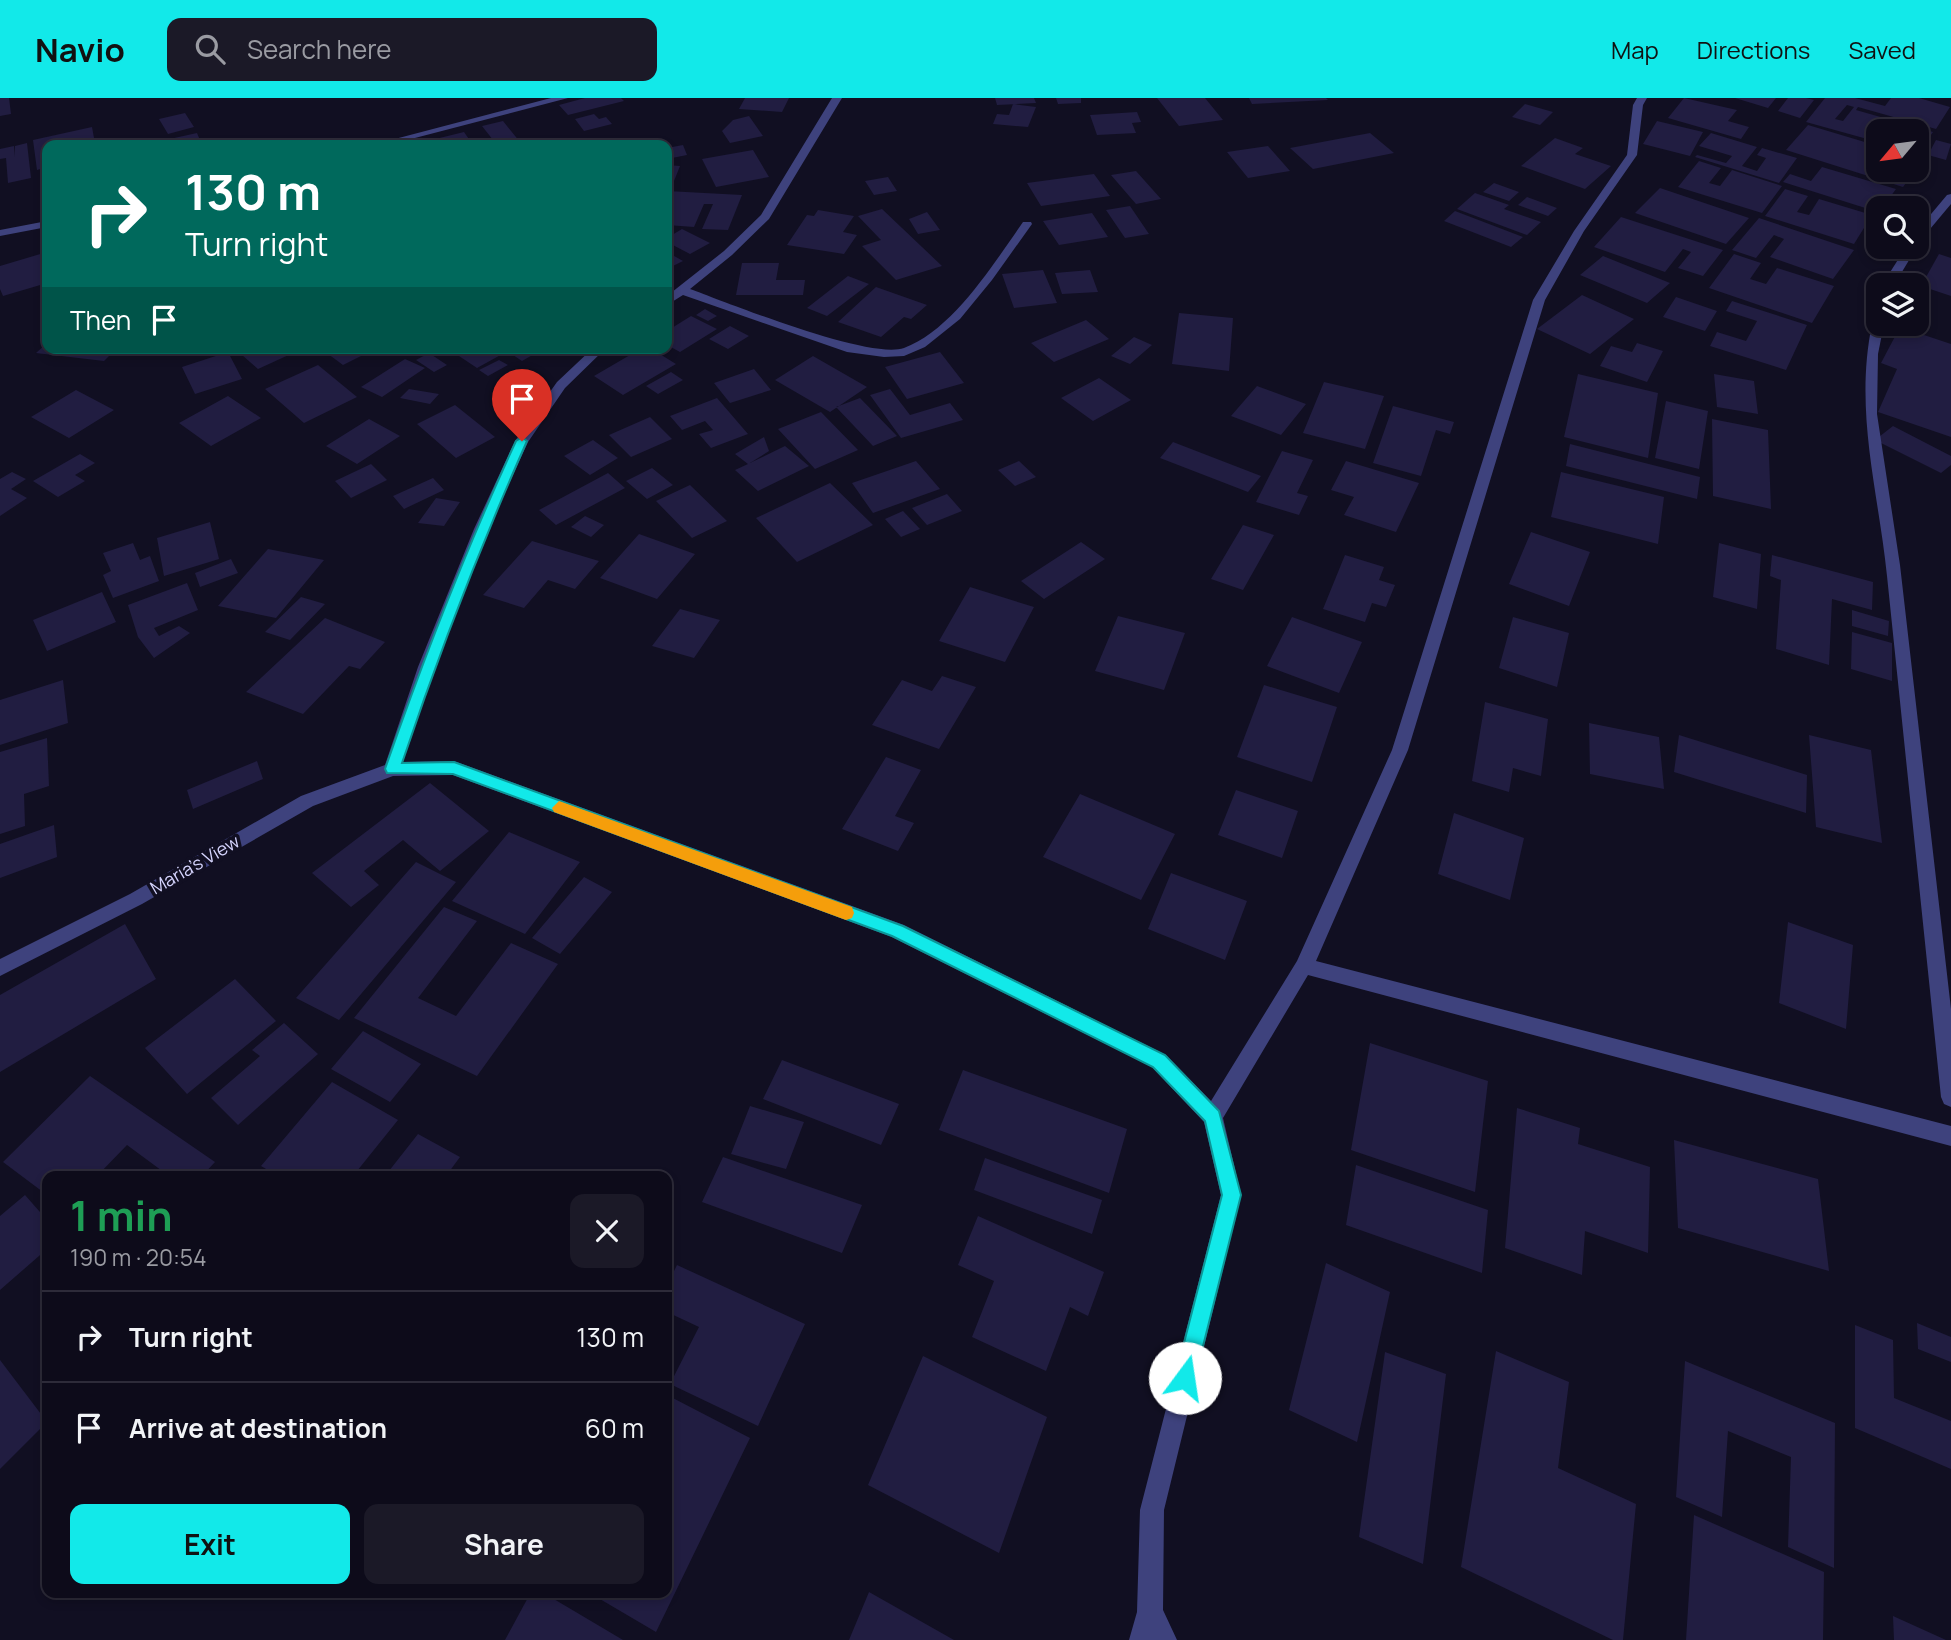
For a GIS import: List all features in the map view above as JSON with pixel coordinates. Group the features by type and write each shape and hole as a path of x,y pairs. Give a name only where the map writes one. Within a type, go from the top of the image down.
{"street":[{"path":"397,140 563,98"},
{"path":"672,299 765,217 837,98"},
{"path":"1142,1640 1150,1612 1152,1510 1231,1195 1213,1117 1304,966 1399,750 1539,300 1579,231 1632,155 1638,105 1642,98"},
{"path":"1929,223 1951,197"},
{"path":"683,291 850,349 879,354 906,351 934,336 982,287 1027,224"},
{"path":"0,233 42,225"},
{"path":"1875,336 1870,353 1871,434 1889,533 1951,1097"},
{"path":"392,769 431,654 481,528 522,441 561,385 594,354"},
{"name":"Maria's View","path":"0,968 136,899 307,801 392,769 454,768 898,931 1159,1061 1213,1117"},
{"path":"1304,966 1951,1136"},
{"path":"1150,1612 1164,1640"}],"building":[{"path":"0,98 9,98 11,114 0,116"},
{"path":"585,98 621,98 624,101 568,115 559,105"},
{"path":"745,98 789,98 782,112 739,109"},
{"path":"995,98 1034,98 1036,103 997,105"},
{"path":"1056,98 1081,98 1081,103 1058,104"},
{"path":"1157,98 1205,98 1223,120 1179,126"},
{"path":"1249,98 1326,98 1328,100 1252,104"},
{"path":"1684,98 1737,110 1728,121 1749,127 1741,139 1668,118"},
{"path":"1735,98 1776,98 1768,108"},
{"path":"1788,98 1814,100 1800,118 1778,111"},
{"path":"1825,98 1855,98 1885,106 1891,98 1919,98 1950,107 1936,129 1929,127 1929,119 1901,119 1858,107 1856,110 1888,119 1866,119 1866,139 1806,122","holes":["1847,105 1854,107 1843,121 1835,119"]},
{"path":"1013,104 1036,107 1028,127 993,124 997,114 1009,115"},
{"path":"1525,104 1553,112 1540,125 1512,117"},
{"path":"1137,112 1141,122 1132,123 1136,133 1097,135 1090,115"},
{"path":"185,113 194,127 168,134 159,119"},
{"path":"594,114 599,119 606,117 612,124 584,131 575,119"},
{"path":"749,116 763,136 730,143 722,131 733,120"},
{"path":"503,121 518,140 493,140 482,126"},
{"path":"1657,121 1703,132 1690,156 1643,144"},
{"path":"1808,125 1866,142 1866,175 1786,150"},
{"path":"92,127 94,138 42,140 42,168 37,170 33,140"},
{"path":"464,132 470,140 431,140"},
{"path":"197,133 200,140 165,140"},
{"path":"1370,133 1394,153 1313,169 1290,148"},
{"path":"1711,133 1757,147 1742,166 1757,171 1766,158 1757,155 1762,148 1797,158 1779,183 1695,157 1697,155 1726,163 1732,156 1699,146"},
{"path":"1555,138 1583,148 1575,154 1611,166 1585,189 1521,166"},
{"path":"1936,140 1951,144 1946,160 1929,153"},
{"path":"27,143 31,178 8,183 6,158 0,159 0,149 14,146 15,157 15,146"},
{"path":"683,145 687,155 672,158 672,147"},
{"path":"1268,146 1290,171 1248,178 1227,152"},
{"path":"753,150 769,177 716,187 702,159"},
{"path":"1699,161 1721,168 1709,183 1720,186 1732,170 1782,186 1762,213 1678,187"},
{"path":"672,165 680,166 672,186"},
{"path":"1822,167 1896,189 1891,196 1866,196 1866,208 1783,182 1790,174 1811,181"},
{"path":"1136,171 1161,199 1136,204 1111,175"},
{"path":"1094,174 1110,196 1041,206 1027,183"},
{"path":"888,177 897,191 874,195 865,181"},
{"path":"1887,182 1907,182 1903,187"},
{"path":"1494,183 1519,192 1509,201 1483,192"},
{"path":"1660,188 1749,218 1726,244 1635,213"},
{"path":"1785,189 1808,196 1797,212 1809,215 1819,199 1866,213 1866,225 1854,244 1765,216"},
{"path":"672,191 742,195 728,230 702,229 713,204 704,204 694,227 672,225"},
{"path":"1475,193 1509,205 1504,209 1541,222 1527,235 1457,209"},
{"path":"1527,197 1557,208 1548,216 1518,205"},
{"path":"1130,206 1149,234 1125,238 1106,210"},
{"path":"882,209 942,266 896,280 862,246 881,240 858,216"},
{"path":"818,210 854,216 843,232 857,235 844,254 787,245 807,215 814,216"},
{"path":"1455,211 1523,237 1511,247 1444,221"},
{"path":"927,212 940,230 918,234 909,219"},
{"path":"1092,213 1108,237 1059,245 1043,221"},
{"path":"1621,217 1723,250 1703,276 1678,268 1691,252 1683,249 1665,272 1594,247"},
{"path":"1759,218 1854,250 1833,279 1770,257 1784,239 1774,235 1756,258 1732,250"},
{"path":"682,229 710,243 690,254 672,245 672,235"},
{"path":"42,253 42,284 3,296 0,289 0,266"},
{"path":"1734,254 1761,263 1750,279 1766,284 1777,268 1834,286 1812,323 1709,288"},
{"path":"1939,254 1951,258 1951,296 1929,289 1928,273"},
{"path":"672,255 683,261 672,266"},
{"path":"1603,256 1670,283 1647,303 1580,275"},
{"path":"742,263 779,263 776,280 805,280 803,295 736,295"},
{"path":"1043,270 1057,303 1014,308 1002,274"},
{"path":"1090,270 1098,292 1062,294 1055,273"},
{"path":"848,276 869,284 827,316 807,308"},
{"path":"876,287 927,305 911,319 904,317 881,337 838,322"},
{"path":"1582,295 1634,319 1590,354 1537,329"},
{"path":"1676,297 1717,311 1705,331 1663,317"},
{"path":"1732,301 1807,325 1786,370 1710,346 1717,332 1746,341 1757,321 1726,311"},
{"path":"705,309 717,316 708,321 696,315"},
{"path":"1179,313 1233,318 1229,371 1172,364"},
{"path":"691,316 717,329 680,352 672,348 672,328"},
{"path":"1086,320 1109,339 1054,362 1031,343"},
{"path":"730,326 749,336 728,349 709,339"},
{"path":"1895,336 1927,336 1951,344 1951,437 1878,412 1897,369 1881,363"},
{"path":"1134,337 1152,345 1130,364 1111,356"},
{"path":"1637,343 1663,351 1647,382 1600,366 1611,346 1632,352"},
{"path":"940,352 964,383 907,399 885,367"},
{"path":"44,354 111,354 104,361"},
{"path":"229,354 242,379 195,394 182,367"},
{"path":"241,354 291,354 258,369"},
{"path":"328,354 365,354 343,365"},
{"path":"430,354 447,365 434,372 416,360"},
{"path":"456,354 502,354 477,368"},
{"path":"512,354 534,354 522,361"},
{"path":"632,354 660,354 676,364 623,395 594,376"},
{"path":"813,356 867,387 830,412 775,380"},
{"path":"405,359 425,368 382,397 361,387"},
{"path":"499,360 508,365 488,376 479,370"},
{"path":"318,365 357,397 304,423 265,389"},
{"path":"754,369 771,390 730,403 714,383"},
{"path":"671,372 683,380 658,394 646,386"},
{"path":"1578,374 1658,393 1648,458 1564,437"},
{"path":"1714,374 1754,381 1758,414 1717,407"},
{"path":"1099,378 1131,400 1093,421 1061,398"},
{"path":"1324,382 1384,396 1365,449 1303,433"},
{"path":"1257,386 1306,404 1281,435 1231,416"},
{"path":"409,389 439,394 430,404 400,398"},
{"path":"890,389 910,415 950,403 963,420 901,438 870,395"},
{"path":"76,390 114,410 69,438 31,417"},
{"path":"228,396 261,418 211,446 179,423"},
{"path":"717,398 748,434 711,448 699,434 713,430 705,421 682,430 670,416"},
{"path":"860,398 897,436 873,446 836,407"},
{"path":"1666,401 1708,411 1699,469 1655,458"},
{"path":"455,405 495,437 456,458 417,424"},
{"path":"1393,406 1454,422 1450,434 1436,430 1421,476 1373,463"},
{"path":"821,412 858,450 815,469 778,429"},
{"path":"650,417 672,439 631,457 609,435"},
{"path":"369,419 400,436 357,464 326,446"},
{"path":"1712,419 1768,430 1771,509 1713,496"},
{"path":"1893,426 1951,456 1951,465 1941,473 1875,440"},
{"path":"764,437 769,451 750,463 785,446 809,466 758,491 735,470 748,464 735,454"},
{"path":"593,440 618,458 590,475 564,456"},
{"path":"1173,442 1261,476 1248,492 1160,458"},
{"path":"1570,444 1700,477 1697,499 1566,466"},
{"path":"1282,451 1313,460 1297,493 1308,496 1299,515 1256,502"},
{"path":"80,454 95,463 75,475 85,481 58,497 33,481"},
{"path":"916,461 940,489 873,513 852,483"},
{"path":"1019,461 1036,477 1015,486 998,470"},
{"path":"1346,461 1419,483 1396,532 1344,515 1354,497 1331,490"},
{"path":"371,464 387,480 351,498 335,481"},
{"path":"652,468 673,485 647,499 626,481"},
{"path":"12,472 26,479 11,489 27,498 0,516 0,479"},
{"path":"1561,472 1664,497 1658,544 1551,517"},
{"path":"608,473 625,488 556,525 539,510"},
{"path":"433,478 444,490 404,509 393,496"},
{"path":"830,483 873,525 797,562 756,518"},
{"path":"690,485 727,521 692,538 656,501"},
{"path":"947,494 962,511 927,525 912,508"},
{"path":"436,498 460,502 444,526 418,523"},
{"path":"903,511 920,529 901,537 885,519"},
{"path":"585,516 604,525 591,537 571,527"},
{"path":"210,522 219,559 164,576 157,538"},
{"path":"1243,525 1274,535 1243,590 1211,579"},
{"path":"1531,532 1590,552 1569,606 1509,584"},
{"path":"639,534 695,554 657,599 600,578"},
{"path":"532,541 599,561 575,589 548,580 524,608 483,595"},
{"path":"1081,542 1105,559 1044,599 1021,581"},
{"path":"133,543 140,560 150,556 159,581 113,598 103,575 111,571 103,553"},
{"path":"1719,543 1761,554 1757,609 1713,597"},
{"path":"268,549 324,560 276,618 218,606"},
{"path":"1345,555 1384,567 1379,580 1395,585 1386,607 1372,603 1365,622 1323,609"},
{"path":"1772,555 1873,582 1872,610 1832,599 1829,665 1776,649 1781,580 1770,576"},
{"path":"231,559 238,573 200,587 195,573"},
{"path":"187,583 198,610 154,628 159,636 179,626 190,633 154,658 138,637 128,605"},
{"path":"970,587 1034,607 1005,662 939,641"},
{"path":"102,592 116,622 47,651 33,620"},
{"path":"301,597 325,604 290,640 265,632"},
{"path":"680,609 720,620 694,658 652,646"},
{"path":"1852,610 1889,621 1888,636 1852,626"},
{"path":"1118,616 1185,633 1164,690 1095,671"},
{"path":"1292,617 1362,642 1339,693 1267,666"},
{"path":"1513,617 1569,633 1557,687 1499,668"},
{"path":"325,618 385,642 360,669 349,666 303,714 246,692"},
{"path":"1852,632 1892,643 1892,681 1851,669"},
{"path":"942,676 976,687 939,749 872,725 902,680 932,691"},
{"path":"63,680 68,723 0,745 0,700"},
{"path":"1264,685 1337,707 1312,782 1237,757"},
{"path":"1485,702 1548,719 1541,776 1513,768 1509,792 1472,781"},
{"path":"1589,723 1659,737 1664,789 1590,774"},
{"path":"1679,735 1807,775 1806,813 1674,772"},
{"path":"1809,735 1871,750 1882,843 1816,827"},
{"path":"47,738 49,786 24,794 25,826 0,834 0,752"},
{"path":"886,757 921,770 895,816 914,823 898,851 842,829"},
{"path":"257,761 263,779 193,809 187,790"},
{"path":"430,783 489,831 440,871 403,840 364,871 379,885 351,907 312,873"},
{"path":"1236,790 1298,811 1282,858 1218,835"},
{"path":"1080,794 1175,834 1141,900 1043,857"},
{"path":"1454,813 1524,838 1510,900 1438,874"},
{"path":"54,825 57,857 0,878 0,844"},
{"path":"509,832 580,862 525,934 452,901"},
{"path":"416,862 456,882 339,1020 296,998"},
{"path":"1171,873 1247,901 1225,960 1148,929"},
{"path":"584,877 612,892 560,954 532,938"},
{"path":"444,907 477,921 418,998 456,1016 511,943 558,964 477,1076 354,1018"},
{"path":"1788,922 1853,945 1846,1029 1779,1003"},
{"path":"125,924 156,979 0,1072 0,995"},
{"path":"235,979 276,1021 187,1094 145,1048"},
{"path":"284,1023 318,1054 238,1125 211,1098 260,1056 252,1050"},
{"path":"363,1031 421,1064 390,1102 331,1069"},
{"path":"1370,1043 1488,1081 1475,1192 1351,1150"},
{"path":"782,1060 899,1104 881,1145 763,1099"},
{"path":"963,1070 1127,1129 1109,1193 939,1130"},
{"path":"90,1076 215,1162 207,1171 162,1171 127,1145 102,1171 42,1171 42,1191 3,1162"},
{"path":"332,1082 398,1120 357,1171 270,1171 261,1166"},
{"path":"750,1106 804,1122 786,1169 731,1154"},
{"path":"1517,1108 1580,1128 1578,1144 1650,1167 1648,1253 1585,1231 1582,1275 1505,1248"},
{"path":"418,1134 460,1157 450,1171 389,1171"},
{"path":"1674,1140 1818,1179 1829,1271 1678,1228"},
{"path":"723,1157 862,1205 842,1253 702,1202"},
{"path":"985,1158 1102,1200 1092,1234 974,1190"},
{"path":"1356,1165 1488,1210 1482,1273 1346,1225"},
{"path":"25,1195 42,1214 42,1253 0,1290 0,1216"},
{"path":"978,1216 1104,1272 1088,1316 1070,1307 1046,1371 972,1337 994,1281 958,1265"},
{"path":"1326,1263 1390,1292 1357,1442 1289,1410"},
{"path":"677,1265 805,1324 758,1426 672,1385 699,1327 672,1314 672,1275"},
{"path":"1917,1323 1951,1337 1951,1362 1918,1349"},
{"path":"1855,1325 1893,1340 1894,1398 1951,1421 1951,1469 1855,1428"},
{"path":"1496,1351 1569,1382 1558,1468 1636,1504 1623,1640 1613,1640 1461,1567"},
{"path":"1385,1352 1446,1374 1423,1564 1359,1537"},
{"path":"923,1356 1047,1417 999,1553 868,1485"},
{"path":"0,1360 42,1415 42,1427 0,1469"},
{"path":"1685,1361 1835,1423 1834,1568 1788,1547 1791,1457 1728,1431 1722,1517 1676,1497"},
{"path":"672,1398 750,1438 656,1632 598,1598 672,1598"},
{"path":"1694,1515 1824,1572 1823,1640 1686,1640"},
{"path":"869,1592 954,1640 849,1640"},
{"path":"528,1598 552,1598 623,1640 505,1640"},
{"path":"1893,1616 1946,1640 1894,1640"}],"slow traffic":[{"path":"559,808 846,913"}],"route":[{"path":"522,441 481,528 435,644 392,769 454,768 898,931 1159,1061 1213,1117 1231,1195 1185,1378"}]}
